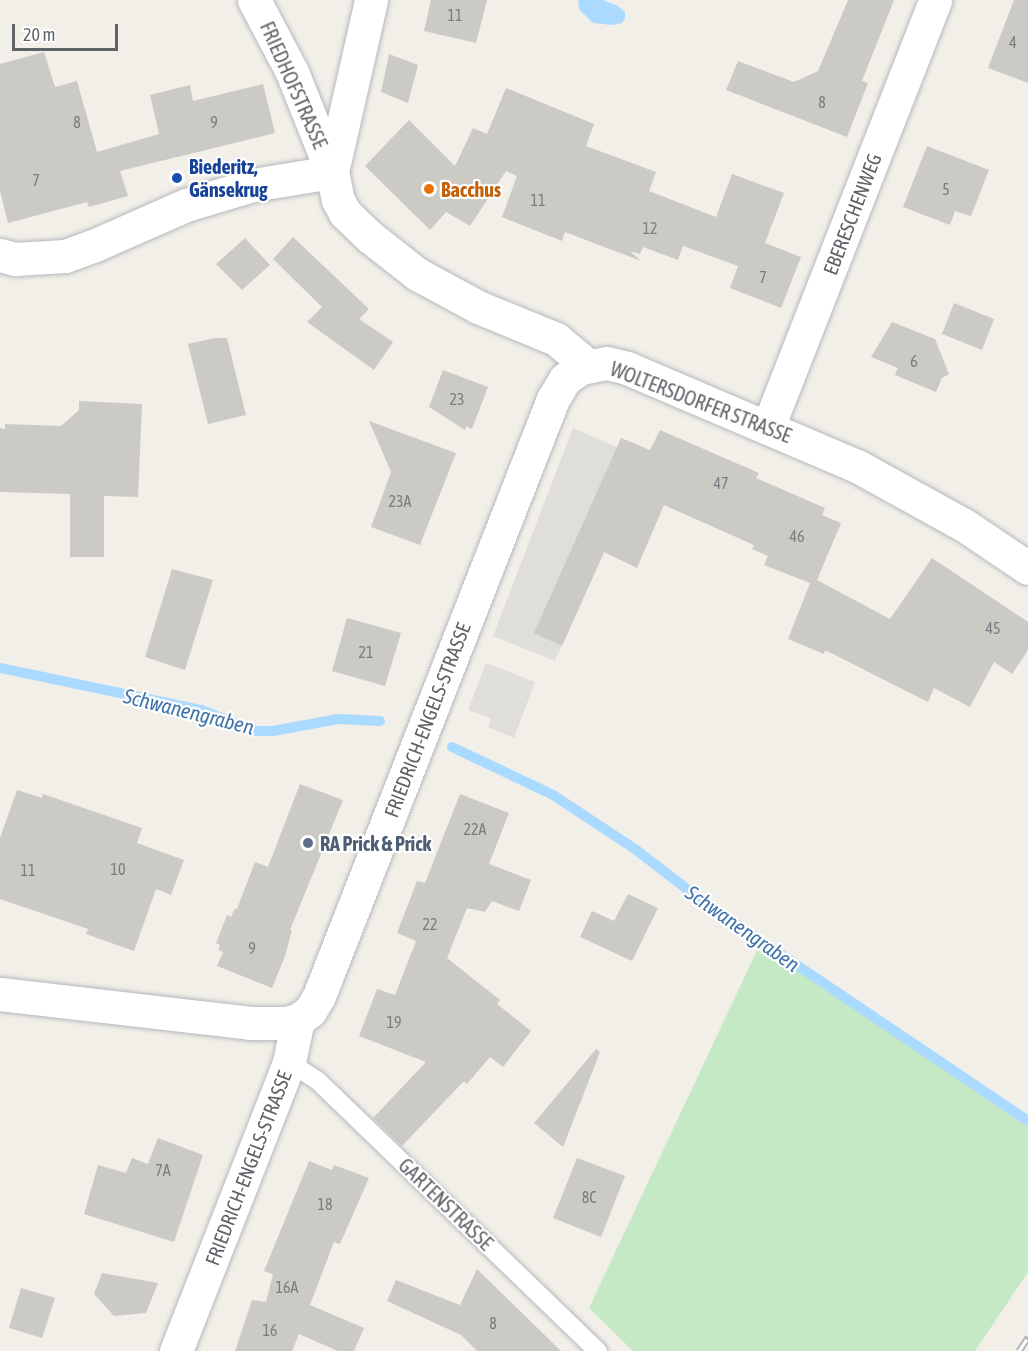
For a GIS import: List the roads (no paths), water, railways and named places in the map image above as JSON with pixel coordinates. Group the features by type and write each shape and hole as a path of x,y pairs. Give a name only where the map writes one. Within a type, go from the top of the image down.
{"street":[{"name":"FRIEDHOFSTRASSE","path":"254,0 291,72 332,171"},
{"path":"0,255 15,259 65,256 186,205 253,185 332,171 371,0"},
{"name":"EBERESCHENWEG","path":"768,427 935,0"},
{"name":"WOLTERSDORFER STRASSE","path":"332,171 338,200 345,213 370,237 410,268 478,307 556,339 587,365 607,363 627,368 768,427 892,483 974,531 1028,568"},
{"name":"FRIEDRICH-ENGELS-STRASSE","path":"176,1351 289,1062 298,1020 310,1011 319,996 554,399 565,378 587,365"},
{"path":"0,994 250,1023 286,1023 298,1020"}],"lane":[{"name":"GARTENSTRASSE","path":"289,1062 318,1081 598,1351"}],"water":[{"path":"578,0 603,0 618,6 625,12 625,18 622,23 612,25 593,23 579,9"}],"waterway":[{"name":"Schwanengraben","path":"0,668 201,710 256,731 273,731 338,719 380,721"},
{"name":"Schwanengraben","path":"452,747 553,795 635,849 705,903 1028,1121"}],"railway":[{"path":"1019,1351 1028,1337"}],"place":[{"name":"Biederitz, Gänsekrug","path":"177,178"},
{"name":"Bacchus","path":"429,189"},
{"name":"RA Prick & Prick","path":"308,843"}]}
